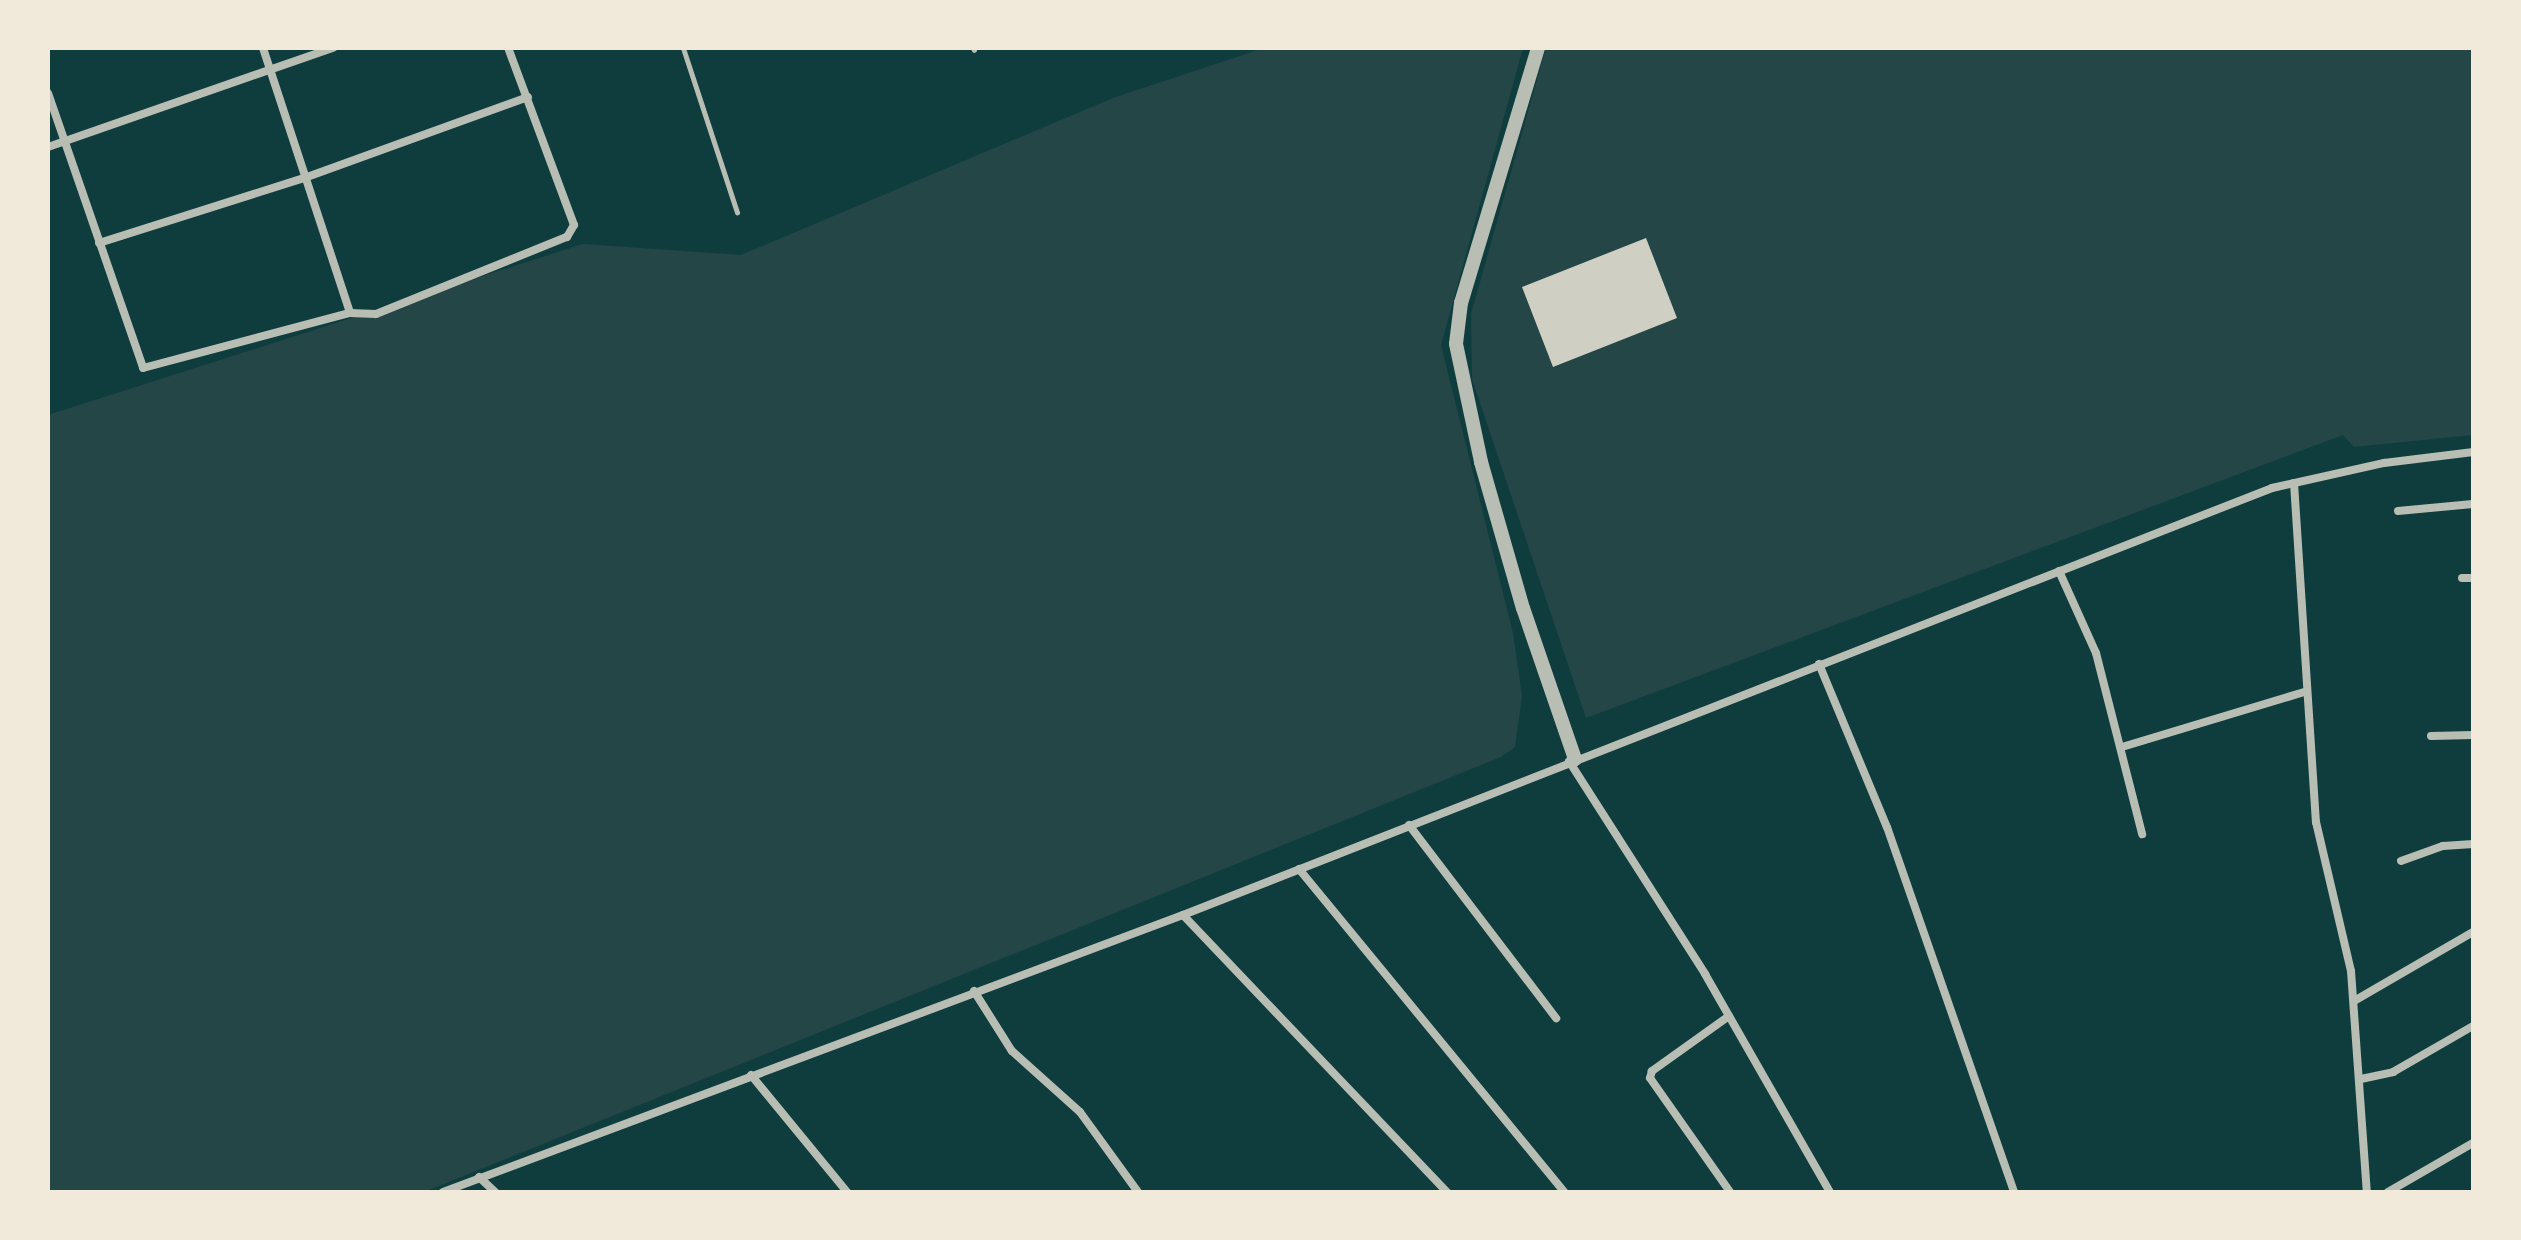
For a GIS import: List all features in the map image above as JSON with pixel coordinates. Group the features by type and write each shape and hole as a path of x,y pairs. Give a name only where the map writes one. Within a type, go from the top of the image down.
{"street":[{"path":"263,48 350,313"},
{"path":"48,147 270,67 333,48"},
{"path":"48,93 143,368 350,313 376,314 567,237 574,225 508,48"},
{"path":"1538,48 1461,303 1456,344 1514,578 1572,760 1729,1016 1830,1192"},
{"path":"99,243 307,177 528,97"},
{"path":"443,1192 1183,915 1572,760 2294,483 2384,463 2473,452"},
{"path":"2294,483 2316,822 2354,1001 2367,1192"},
{"path":"2398,511 2473,504"},
{"path":"2059,571 2096,653 2142,834"},
{"path":"2462,578 2473,578"},
{"path":"1819,664 1887,827 2014,1192"},
{"path":"2122,747 2307,691"},
{"path":"2431,736 2473,735"},
{"path":"1409,825 1556,1018"},
{"path":"2401,861 2443,846 2473,844"},
{"path":"1299,869 1564,1192"},
{"path":"1183,915 1447,1192"},
{"path":"2354,1001 2473,932"},
{"path":"974,991 1012,1051 1080,1112 1138,1192"},
{"path":"1729,1016 1652,1071 1650,1078 1730,1192"},
{"path":"2361,1079 2393,1072 2473,1026"},
{"path":"751,1075 847,1192"},
{"path":"2388,1192 2473,1143"},
{"path":"479,1177 495,1192"}],"lane":[{"path":"683,48 737,212"}],"shaded area":[{"path":"1264,48 1523,48 1441,345 1513,633 1522,696 1515,747 1501,757 424,1192 48,1192 48,415 583,244 741,255 1113,98"},
{"path":"1546,48 2473,48 2473,435 2354,447 2343,435 1586,718 1472,379 1471,314"}],"building":[{"path":"1646,238 1677,318 1553,367 1522,287"}]}
